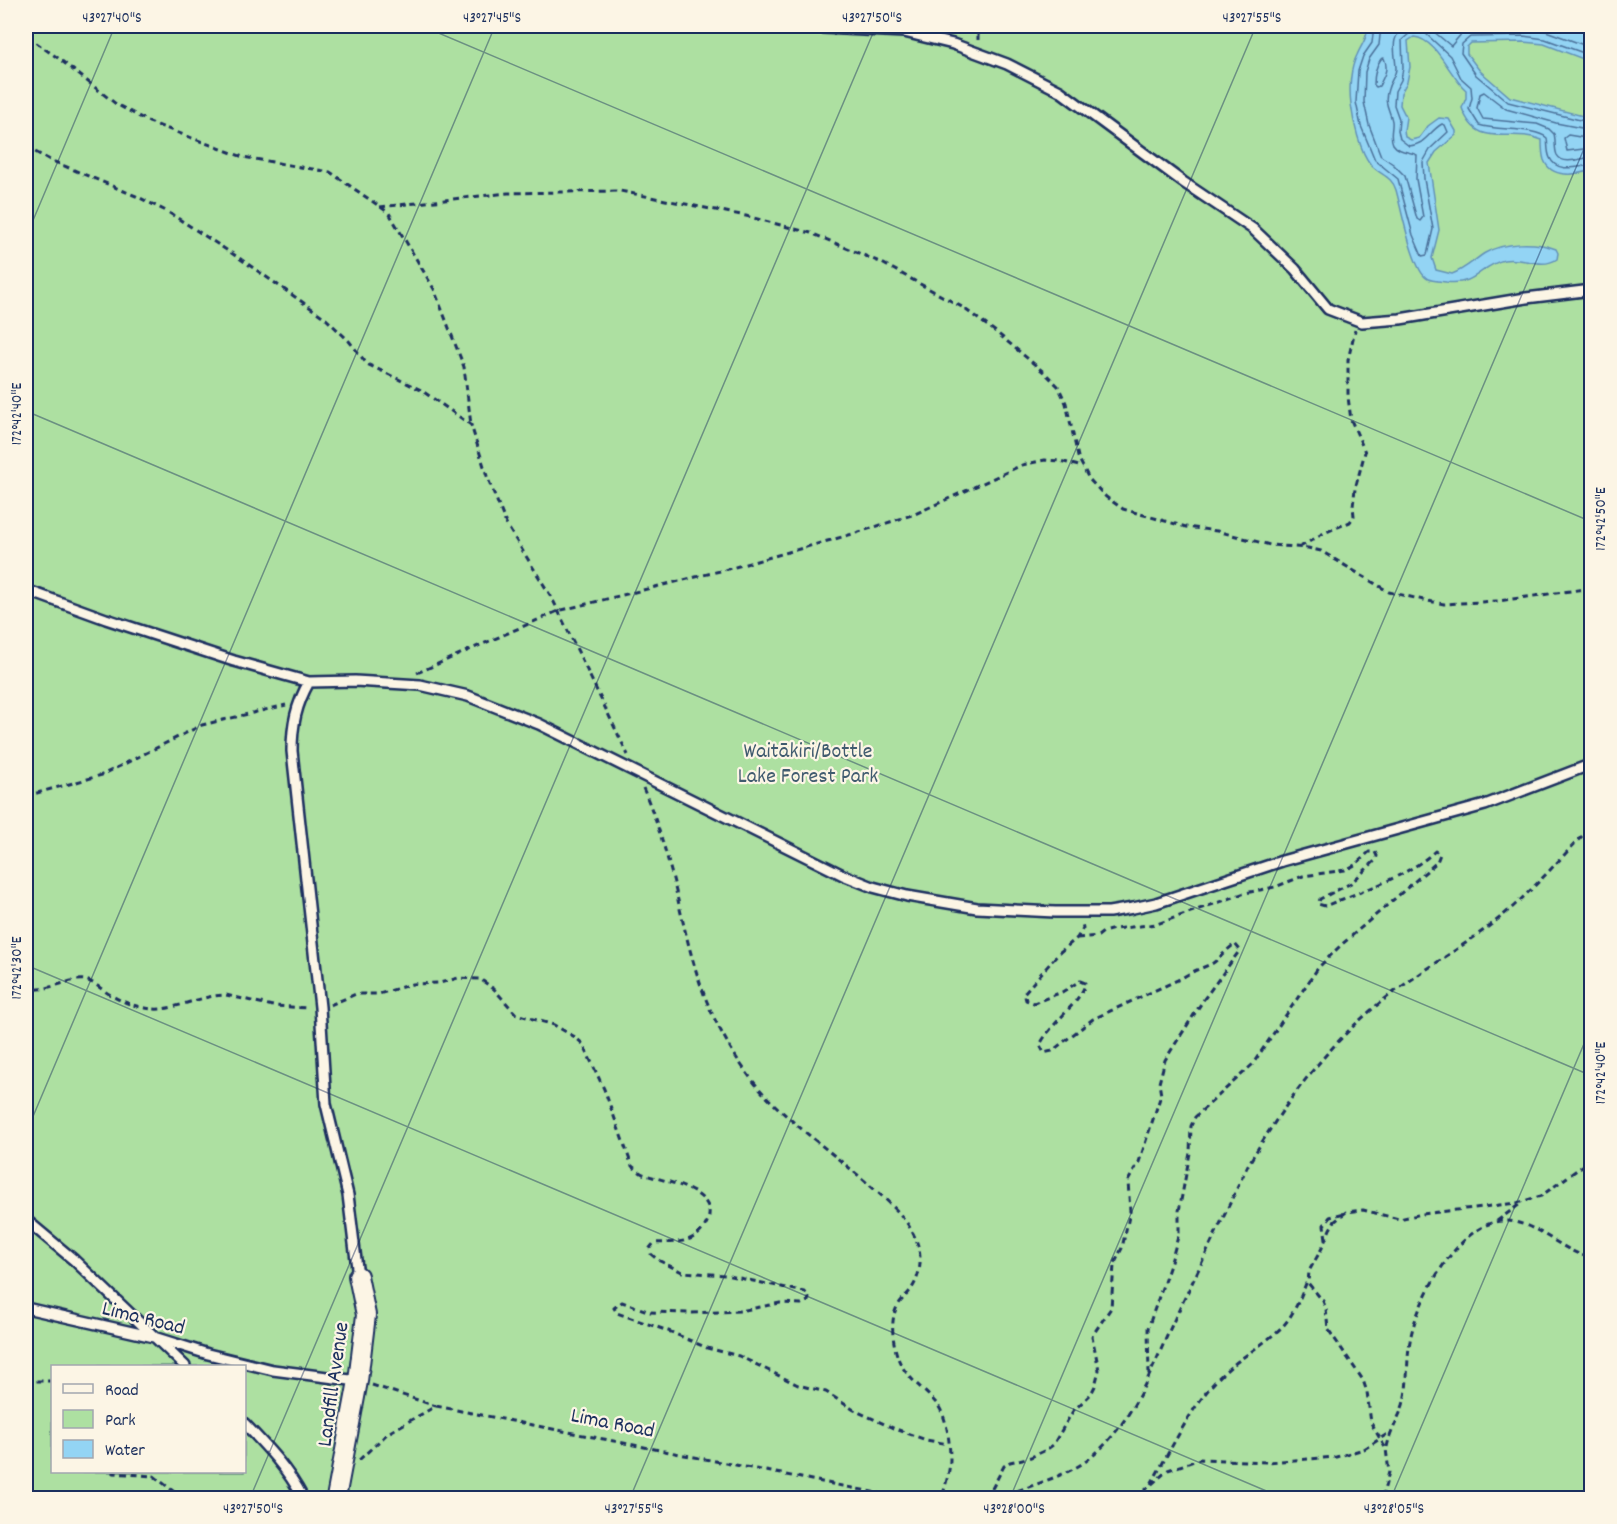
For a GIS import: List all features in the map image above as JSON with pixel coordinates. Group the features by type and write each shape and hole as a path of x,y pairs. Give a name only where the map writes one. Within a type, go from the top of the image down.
{"street":[{"name":"Landfill Avenue","path":"339,1490 358,1381 366,1315 358,1276"}],"lane":[{"path":"782,26 904,32 953,44 1007,64 1060,91 1183,183 1253,229 1295,269 1328,309 1362,322 1400,319 1592,290"},
{"path":"26,590 234,661 309,682 355,681 420,685 468,696 538,724 817,862 873,887 928,901 1012,912 1109,912 1156,903 1282,861 1485,806 1592,764"},
{"path":"309,682 298,703 292,730 292,751 320,1007 326,1104 348,1195 358,1276"},
{"path":"26,1220 74,1260 184,1365"},
{"name":"Lima Road","path":"26,1308 154,1336 208,1354 273,1370 358,1381"},
{"path":"246,1425 275,1454 303,1498"}],"path":[{"path":"26,40 35,42 116,104 149,122 243,157 330,172 389,213 434,289 464,367 471,424 487,476 506,524 558,611 652,810 674,881 684,930 704,995 730,1047 766,1096 887,1201 916,1239 920,1271 894,1314 893,1336 902,1366 914,1382 937,1404 942,1413 950,1459 942,1498"},
{"path":"26,147 175,216 324,317 349,341 368,364 421,390 471,424"},
{"path":"380,207 508,193 620,191 746,216 811,233 882,263 962,307 1047,374 1058,386 1066,403 1078,457 1089,479 1106,497 1123,509 1186,527 1217,531 1270,545 1321,551 1389,592 1444,604 1498,601 1592,588"},
{"path":"1299,548 1324,533 1350,522 1353,516 1355,489 1365,452 1351,420 1348,397 1348,360 1358,320"},
{"path":"393,683 558,611 728,569 856,533 915,514 1022,465 1045,460 1083,467"},
{"path":"26,796 102,775 201,724 298,703"},
{"path":"998,1498 1072,1470 1089,1460 1107,1443 1123,1421 1149,1376 1248,1165 1264,1138 1315,1067 1353,1026 1378,1005 1485,929 1516,904 1592,826"},
{"path":"1077,938 1098,936 1102,932 1114,929 1157,924 1245,892 1275,887 1303,876 1345,870 1355,865 1369,852 1375,852 1376,860 1356,879 1320,899 1318,904 1325,906 1380,884 1418,864 1435,851 1440,853 1437,862 1318,968 1252,1065 1195,1117 1191,1126 1190,1154 1179,1211 1179,1233 1148,1328 1149,1376"},
{"path":"987,1498 1004,1466 1010,1462 1031,1457 1053,1445 1067,1418 1091,1394 1095,1386 1098,1362 1092,1336 1111,1308 1114,1265 1124,1241 1130,1212 1128,1181 1139,1162 1161,1095 1159,1083 1165,1060 1204,999 1240,950 1235,944 1224,951 1216,962 1196,969 1182,978 1093,1019 1052,1051 1044,1053 1040,1045 1044,1036 1085,988 1085,983 1080,981 1062,992 1034,1003 1026,1000 1024,993 1060,952 1077,938 1083,928 1082,912"},
{"path":"26,987 35,990 67,982 87,981 117,999 136,1006 162,1010 218,995 285,1008 320,1007 356,994 379,994 412,984 440,983 458,978 473,978 487,983 516,1014 554,1025 575,1037 587,1051 594,1066 632,1166 645,1174 690,1189 707,1207 708,1220 701,1231 681,1242 654,1243 650,1248 651,1254 682,1272 725,1275 805,1292 809,1298 801,1304 780,1303 740,1311 708,1313 650,1312 621,1302 614,1308 617,1313 671,1332 707,1348 739,1356 798,1384 826,1392 848,1407 884,1425 926,1440 948,1444"},
{"path":"1326,1241 1324,1225 1330,1217 1346,1212 1363,1210 1399,1219 1422,1214 1522,1202 1541,1196 1592,1158"},
{"path":"1495,1222 1522,1202"},
{"path":"1148,1488 1194,1409 1210,1387 1225,1370 1284,1325 1293,1312 1334,1222 1346,1212"},
{"path":"1382,1498 1389,1472 1386,1449 1390,1432 1403,1406 1410,1338 1425,1297 1450,1257 1465,1239 1481,1227 1495,1222 1509,1221 1529,1226 1563,1248 1592,1258"},
{"path":"1308,1278 1311,1288 1323,1301 1328,1329 1363,1380 1371,1410 1371,1423 1386,1449"},
{"path":"26,1381 51,1381"},
{"name":"Lima Road","path":"358,1381 435,1406 903,1498"},
{"path":"339,1490 368,1451 388,1433 435,1406"},
{"path":"1136,1498 1167,1470 1200,1459 1268,1462 1336,1457 1364,1449 1390,1432"},
{"path":"112,1473 154,1476 182,1498"}],"green space":[{"name":"Waitākiri/Bottle Lake Forest Park","path":"26,26 1591,26 1591,1498 26,1498"}],"water":[{"path":"1368,26 1591,26 1591,62 1544,44 1471,43 1467,47 1467,54 1480,71 1510,97 1591,118 1591,170 1572,174 1558,173 1547,166 1543,158 1542,140 1530,136 1486,134 1477,130 1462,108 1466,90 1436,51 1422,39 1414,37 1408,41 1410,67 1407,82 1401,93 1400,105 1406,117 1405,137 1411,140 1419,138 1428,126 1439,118 1449,119 1456,131 1456,135 1436,152 1429,163 1439,230 1432,258 1436,270 1452,274 1493,249 1520,244 1548,246 1556,249 1557,259 1544,263 1504,260 1465,281 1430,280 1423,274 1413,253 1394,185 1367,159 1353,119 1350,92 1351,73"}]}
